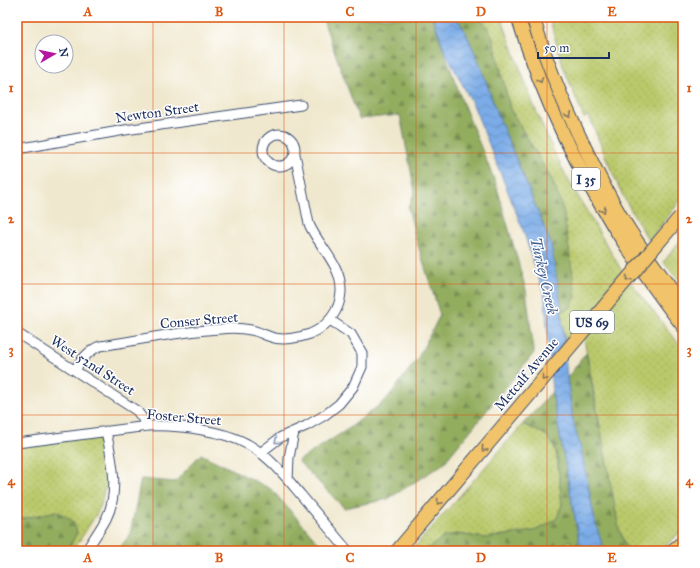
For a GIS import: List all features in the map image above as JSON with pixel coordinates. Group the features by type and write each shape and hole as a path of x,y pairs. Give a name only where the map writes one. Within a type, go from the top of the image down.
{"highway":[{"name":"I 35","path":"518,17 539,80 592,192 615,231 652,286 683,326"},
{"path":"533,17 549,66 568,112 598,173 629,230 683,305"},
{"path":"540,17 549,66"},
{"name":"Metcalf Avenue","path":"397,551 682,215"},
{"path":"660,275 683,294"},
{"path":"672,551 683,542"}],"street":[{"name":"Newton Street","path":"17,149 133,129 301,105"},
{"name":"Conser Street","path":"75,370 84,357 94,348 100,346 220,329 251,330 272,338 284,339 317,331 330,320 334,314 341,293 340,284 333,262 314,235 310,224 295,154"},
{"path":"260,453 282,438 325,414 339,404 353,387 362,367 362,353 351,334 330,320"},
{"name":"West 52nd Street","path":"17,333 137,411 148,426"},
{"name":"Foster Street","path":"17,443 148,426 207,431 227,435 250,445 270,460 348,551"},
{"path":"86,551 106,519 113,500 115,489 106,431"},
{"path":"288,480 289,458 294,432"}],"green space":[{"path":"322,17 432,17 462,101 496,184 526,290 534,353 443,464 388,499 344,508 298,461 348,429 386,400 418,358 440,315 416,239 408,207 415,192 400,115 359,119"},
{"path":"456,17 480,17 492,35 510,109 552,180 563,209 576,296 571,307 561,312 551,244 495,108 481,67 465,31"},
{"path":"480,17 501,17 532,101 566,176 622,271 683,349 683,530 659,551 631,551 625,545 619,530 581,322 565,341 561,312 571,307 552,180 510,109 492,35"},
{"path":"549,17 683,17 683,197 649,241 623,196 589,116 584,118 563,66"},
{"path":"683,236 683,284 664,262"},
{"path":"586,353 619,529 625,545 631,551 604,551 595,521 581,449 574,426 567,378"},
{"path":"552,392 581,551 575,551 570,540 552,551 427,551 427,549 444,537 457,534 485,538 534,531 557,518 562,505 557,456 554,446 546,435 523,424"},
{"path":"523,424 546,435 554,446 557,456 562,505 557,518 534,531 485,538 457,534 444,537 427,549 427,551 411,551"},
{"path":"92,436 99,438 103,450 108,488 104,489 101,505 76,546 68,550 77,532 57,511 17,520 17,447"},
{"path":"201,454 271,489 326,551 117,551 130,535 141,479 175,482"},
{"path":"57,511 73,521 77,532 68,551 17,551 17,520"},
{"path":"570,540 575,551 552,551"}],"water":[{"name":"Turkey Creek","path":"433,17 456,17 465,31 481,67 495,108 551,244 561,304 567,378 574,426 581,449 595,521 604,551 581,551 552,392 545,298 522,227 474,107 444,49"}]}
